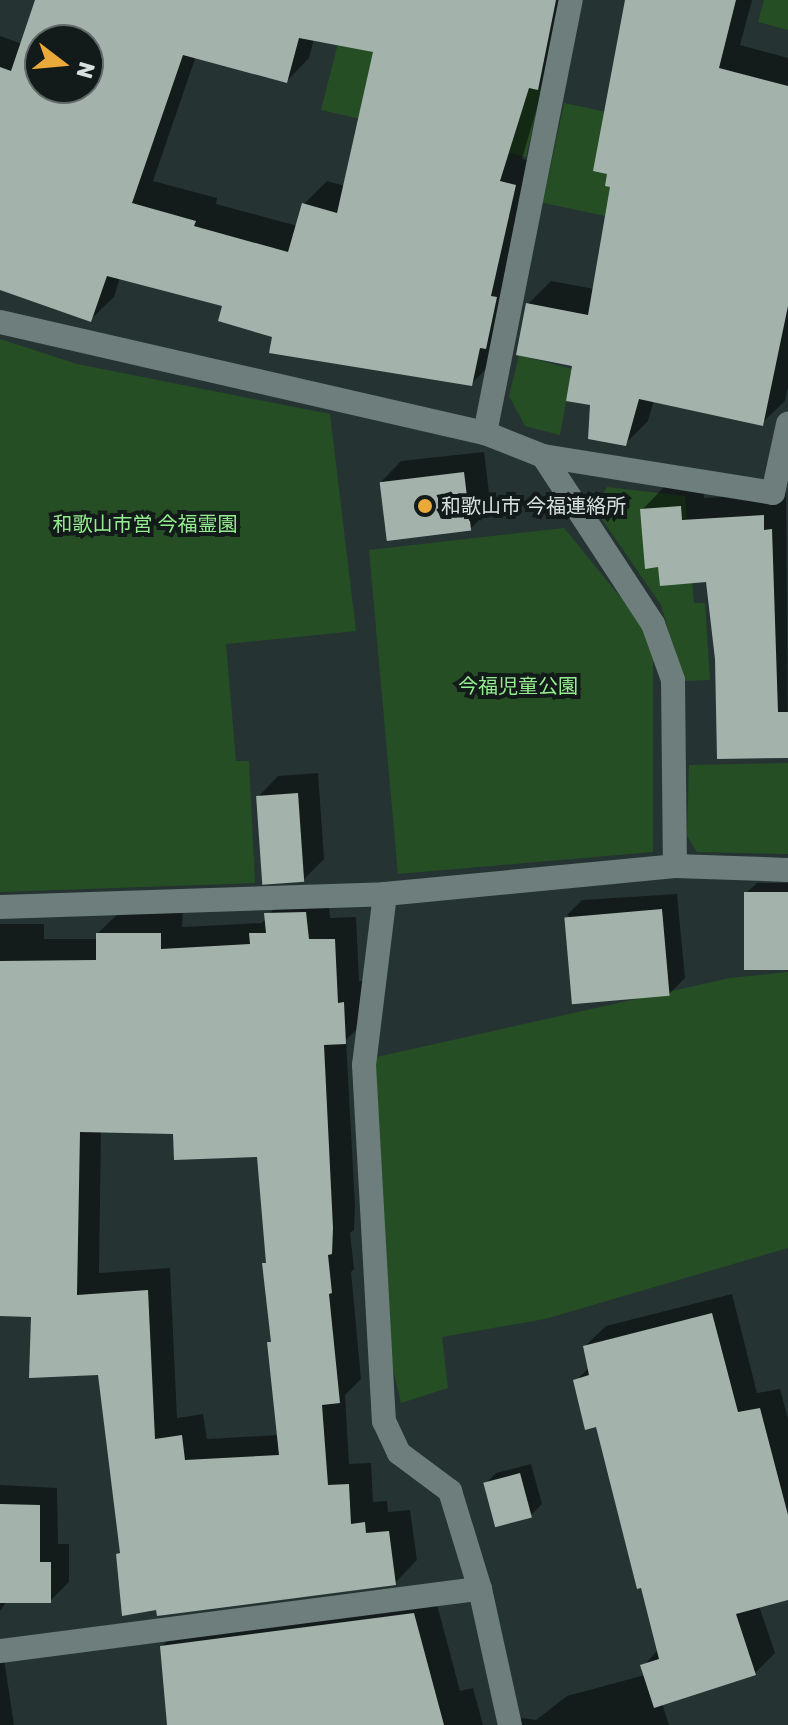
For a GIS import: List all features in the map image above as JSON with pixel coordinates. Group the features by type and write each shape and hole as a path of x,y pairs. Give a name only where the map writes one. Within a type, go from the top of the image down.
{"street":[{"path":"485,433 571,0"},
{"path":"0,322 485,433 543,456 773,493 788,424"},
{"path":"543,456 653,624 673,680 675,866"},
{"path":"0,907 385,894 675,866 788,870"},
{"path":"385,894 364,1065 384,1421 399,1453 450,1491 480,1589 510,1725"},
{"path":"0,1651 480,1589"}],"green space":[{"path":"349,0 447,67 541,88 526,157 321,110"},
{"path":"764,0 788,0 788,30 758,22"},
{"path":"564,103 698,131 677,231 543,203"},
{"name":"和歌山市営 今福霊園","path":"0,339 77,364 330,414 356,631 226,644 236,761 249,761 255,883 0,892"},
{"path":"519,355 572,369 560,435 525,426 509,396"},
{"path":"607,487 685,496 694,603 705,603 710,680 683,681 661,605 595,509"},
{"name":"今福児童公園","path":"564,528 653,637 653,852 398,874 369,550"},
{"path":"788,763 788,854 697,852 687,836 689,765"},
{"path":"788,972 788,1248 545,1319 442,1337 448,1388 401,1403 388,1347 372,1058 730,978"}],"building":[{"path":"35,0 556,0 538,90 529,88 500,181 516,185 491,296 497,297 486,349 480,348 472,386 269,353 272,337 218,321 222,306 107,276 91,322 0,290 0,67 11,71 24,33 24,104 104,104 104,24 27,24","holes":["299,38 373,52 337,213 302,203 288,252 194,226 196,221 132,203 183,55 287,83"]},
{"path":"625,0 736,0 719,68 788,86 788,306 763,426 639,399 626,446 588,439 590,405 566,401 572,366 516,355 526,303 588,315 610,187 605,186 607,174 593,171"},
{"name":"和歌山市 今福連絡所","path":"464,472 471,531 387,541 380,482"},
{"path":"681,506 682,520 764,515 764,530 772,529 778,712 788,712 788,758 717,759 715,659 706,582 660,586 658,567 645,569 640,509"},
{"path":"298,793 304,882 262,885 256,796"},
{"path":"744,892 788,892 788,970 744,970"},
{"path":"662,909 670,996 572,1004 564,918"},
{"path":"306,912 309,939 335,939 338,1003 344,1002 346,1044 324,1045 333,1228 332,1254 328,1255 332,1293 329,1294 340,1403 322,1405 328,1485 349,1484 351,1524 365,1522 366,1533 389,1531 396,1585 157,1616 156,1610 122,1616 116,1554 120,1553 98,1375 29,1378 31,1317 0,1316 0,961 96,960 96,933 161,933 161,949 250,944 249,933 266,933 264,913","holes":["80,1132 173,1134 174,1160 257,1157 266,1263 262,1263 271,1342 267,1342 279,1455 185,1460 182,1435 155,1439 148,1290 77,1295"]},
{"path":"712,1313 738,1412 760,1408 788,1515 788,1600 736,1614 756,1675 654,1708 640,1665 659,1659 641,1588 637,1589 596,1427 585,1430 573,1380 589,1375 583,1346"},
{"path":"520,1473 532,1517 495,1527 483,1483"},
{"path":"0,1504 40,1505 40,1562 51,1562 51,1603 0,1603"},
{"path":"414,1613 444,1725 167,1725 160,1646"}],"place":[{"name":"和歌山市 今福連絡所","path":"425,506"}]}
